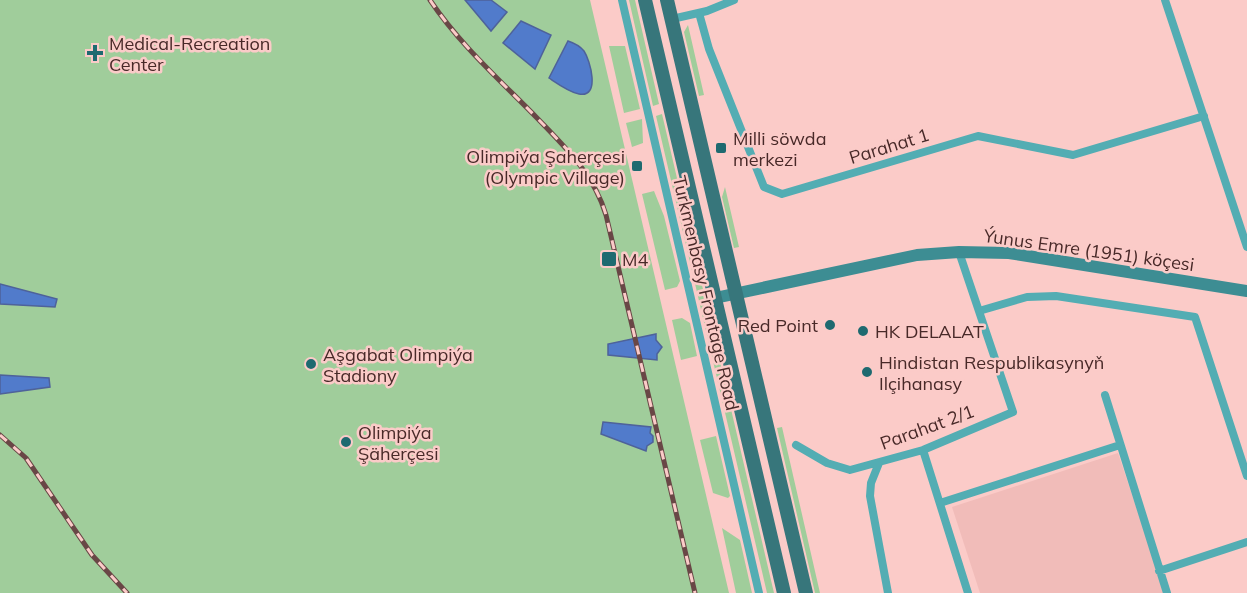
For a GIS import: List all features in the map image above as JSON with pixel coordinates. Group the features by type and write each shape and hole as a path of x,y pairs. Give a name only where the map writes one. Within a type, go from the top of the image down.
{"main road":[{"path":"645,0 784,593"},
{"path":"667,0 806,593"}],"street":[{"name":"Turkmenbasy Frontage Road","path":"622,0 759,593"},
{"path":"672,19 699,13 734,0"},
{"path":"1165,0 1247,247"},
{"name":"Parahat 1","path":"699,13 709,49 765,187 782,194 978,136 1073,156 1203,116"},
{"name":"Ýunus Emre (1951) köçesi","path":"715,298 917,255 959,252 1009,253 1247,291"},
{"name":"Parahat 2/1","path":"796,445 827,463 850,470 923,450 1013,412 959,252"},
{"path":"979,311 1028,297 1056,296 1195,316 1247,477"},
{"path":"1105,395 1167,593"},
{"path":"940,502 1120,445"},
{"path":"923,450 968,593"},
{"path":"879,463 871,483 870,496 888,593"},
{"path":"1159,571 1247,542"}],"shaded area":[{"path":"1118,453 1165,593 980,593 952,507"}],"green space":[{"name":"Olimpiýa Şäherçesi","path":"0,0 590,0 729,593 0,593"},
{"path":"629,0 635,0 659,104 653,106"},
{"path":"688,25 704,95 699,96 684,32"},
{"path":"609,46 625,46 640,109 624,113"},
{"path":"662,114 774,593 767,593 656,116"},
{"path":"642,119 643,143 632,147 626,123"},
{"path":"725,187 739,247 734,248 722,197"},
{"path":"654,191 664,216 680,281 677,287 665,290 642,194"},
{"path":"682,318 690,323 697,356 681,360 672,320"},
{"path":"782,427 820,593 815,593 777,428"},
{"path":"716,436 730,496 728,498 713,493 700,440"},
{"path":"722,528 740,540 752,593 736,593"}],"water":[{"path":"465,0 491,0 507,12 491,31"},
{"path":"521,21 551,35 535,69 503,43"},
{"path":"568,41 582,49 589,62 592,85 586,94 571,92 549,78"},
{"path":"0,284 57,299 55,307 0,304"},
{"path":"656,334 656,340 662,347 657,354 657,360 608,355 608,344"},
{"path":"0,375 49,378 50,387 0,394"},
{"path":"603,422 651,427 653,442 647,446 646,451 601,434"}],"railway":[{"path":"430,0 495,77 569,152 587,175 601,201 695,593"},
{"path":"0,435 26,458 92,555 127,593"}],"place":[{"name":"Medical-Recreation Center","path":"95,53"},
{"name":"Milli söwda merkezi","path":"721,148"},
{"name":"Olimpiýa Şaherçesi (Olympic Village)","path":"637,166"},
{"name":"M4","path":"609,259"},
{"name":"Red Point","path":"830,325"},
{"name":"HK DELALAT","path":"863,331"},
{"name":"Aşgabat Olimpiýa Stadiony","path":"311,364"},
{"name":"Hindistan Respublikasynyň Ilçihanasy","path":"867,372"},
{"name":"Olimpiýa Şäherçesi","path":"346,442"}]}
